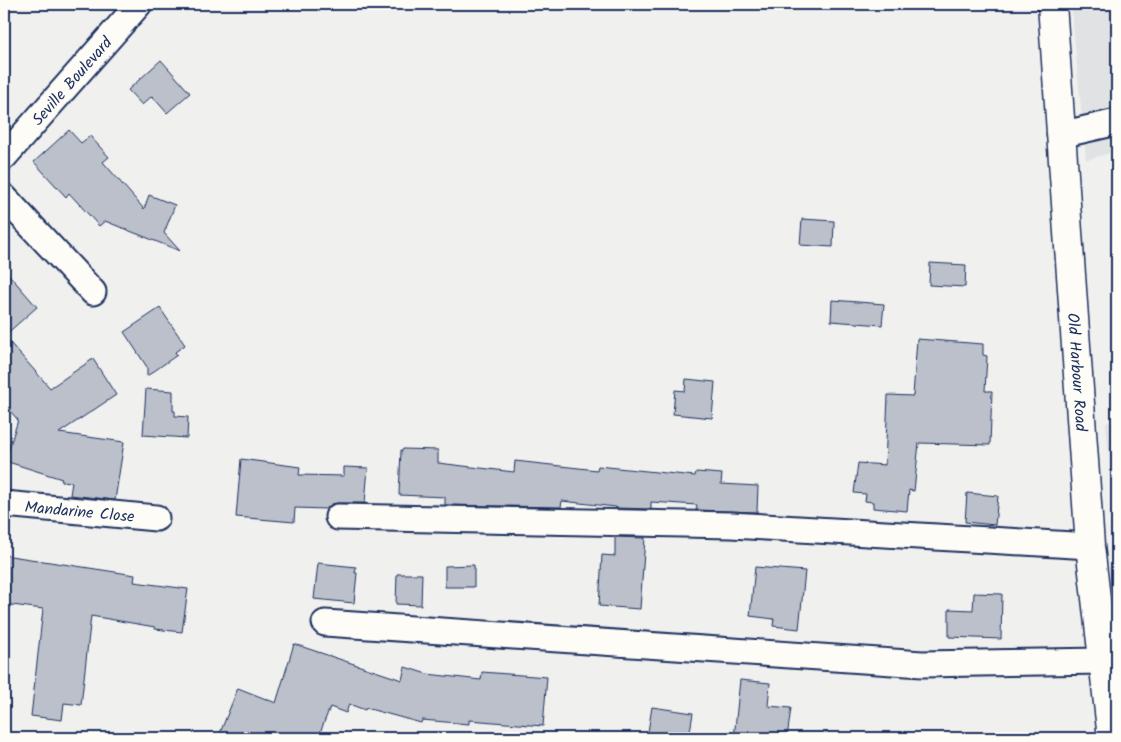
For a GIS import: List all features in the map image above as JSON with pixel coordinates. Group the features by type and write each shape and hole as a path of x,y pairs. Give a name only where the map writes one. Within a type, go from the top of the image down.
{"main road":[{"name":"Old Harbour Road","path":"1052,4 1090,546 1103,661 1112,698 1112,738"}],"street":[{"name":"Seville Boulevard","path":"4,157 139,4"},
{"path":"1060,135 1117,122"},
{"path":"4,197 93,292"},
{"name":"Mandarine Close","path":"4,504 156,518"},
{"path":"338,517 731,525 1090,546"},
{"path":"325,623 922,664 1103,661"}],"shaded area":[{"path":"1071,4 1117,4 1117,151 1086,160"},
{"path":"1117,421 1117,551 1106,423"}],"building":[{"path":"161,60 190,93 167,113 152,96 142,105 128,90"},
{"path":"69,130 81,143 90,136 109,157 103,162 144,209 149,195 175,205 164,233 180,251 105,221 99,226 69,193 66,197 34,162"},
{"path":"802,219 834,221 833,247 800,245"},
{"path":"930,263 966,265 965,287 929,285"},
{"path":"4,269 37,307 4,336"},
{"path":"832,300 884,304 882,325 831,321"},
{"path":"160,308 185,345 175,352 177,355 147,376 147,367 124,332"},
{"path":"4,336 50,388 93,359 116,395 59,433 124,442 115,500 70,495 72,482 61,481 62,479 5,461 18,420 4,404"},
{"path":"917,339 983,344 983,355 987,356 985,391 992,391 990,445 919,443 914,491 909,490 907,511 873,508 873,502 865,501 866,494 854,493 858,463 885,465 888,395 913,396"},
{"path":"686,379 715,382 712,418 673,414 675,390 685,391"},
{"path":"146,389 173,391 173,411 175,411 175,416 188,417 187,438 143,435"},
{"path":"401,450 438,450 438,463 514,472 515,461 597,470 598,466 695,476 696,472 722,474 721,484 758,486 757,512 696,510 697,505 651,502 651,509 616,508 562,501 561,507 445,505 445,497 399,495"},
{"path":"241,459 300,467 299,475 344,476 344,467 368,468 365,503 338,503 332,504 326,509 295,508 294,522 236,517"},
{"path":"967,493 998,496 995,525 965,522"},
{"path":"615,537 645,538 640,609 599,606 602,555 615,556"},
{"path":"4,555 135,575 134,582 188,589 182,632 155,629 155,627 91,616 81,705 64,703 62,720 31,716 43,609 4,604"},
{"path":"318,563 356,567 354,603 314,599"},
{"path":"474,565 474,587 445,587 445,566"},
{"path":"755,567 805,571 799,629 773,626 774,619 750,616"},
{"path":"397,574 422,574 421,605 396,604"},
{"path":"974,593 1002,594 1001,639 949,637 949,609 973,610"},
{"path":"294,644 402,680 405,667 427,674 481,680 482,672 547,677 543,726 469,720 469,724 422,720 421,723 366,708 365,710 349,704 346,713 330,707 318,738 218,738 238,688 276,703"},
{"path":"740,680 770,683 768,706 791,708 787,738 734,738"},
{"path":"652,707 693,713 689,738 647,738"}]}
